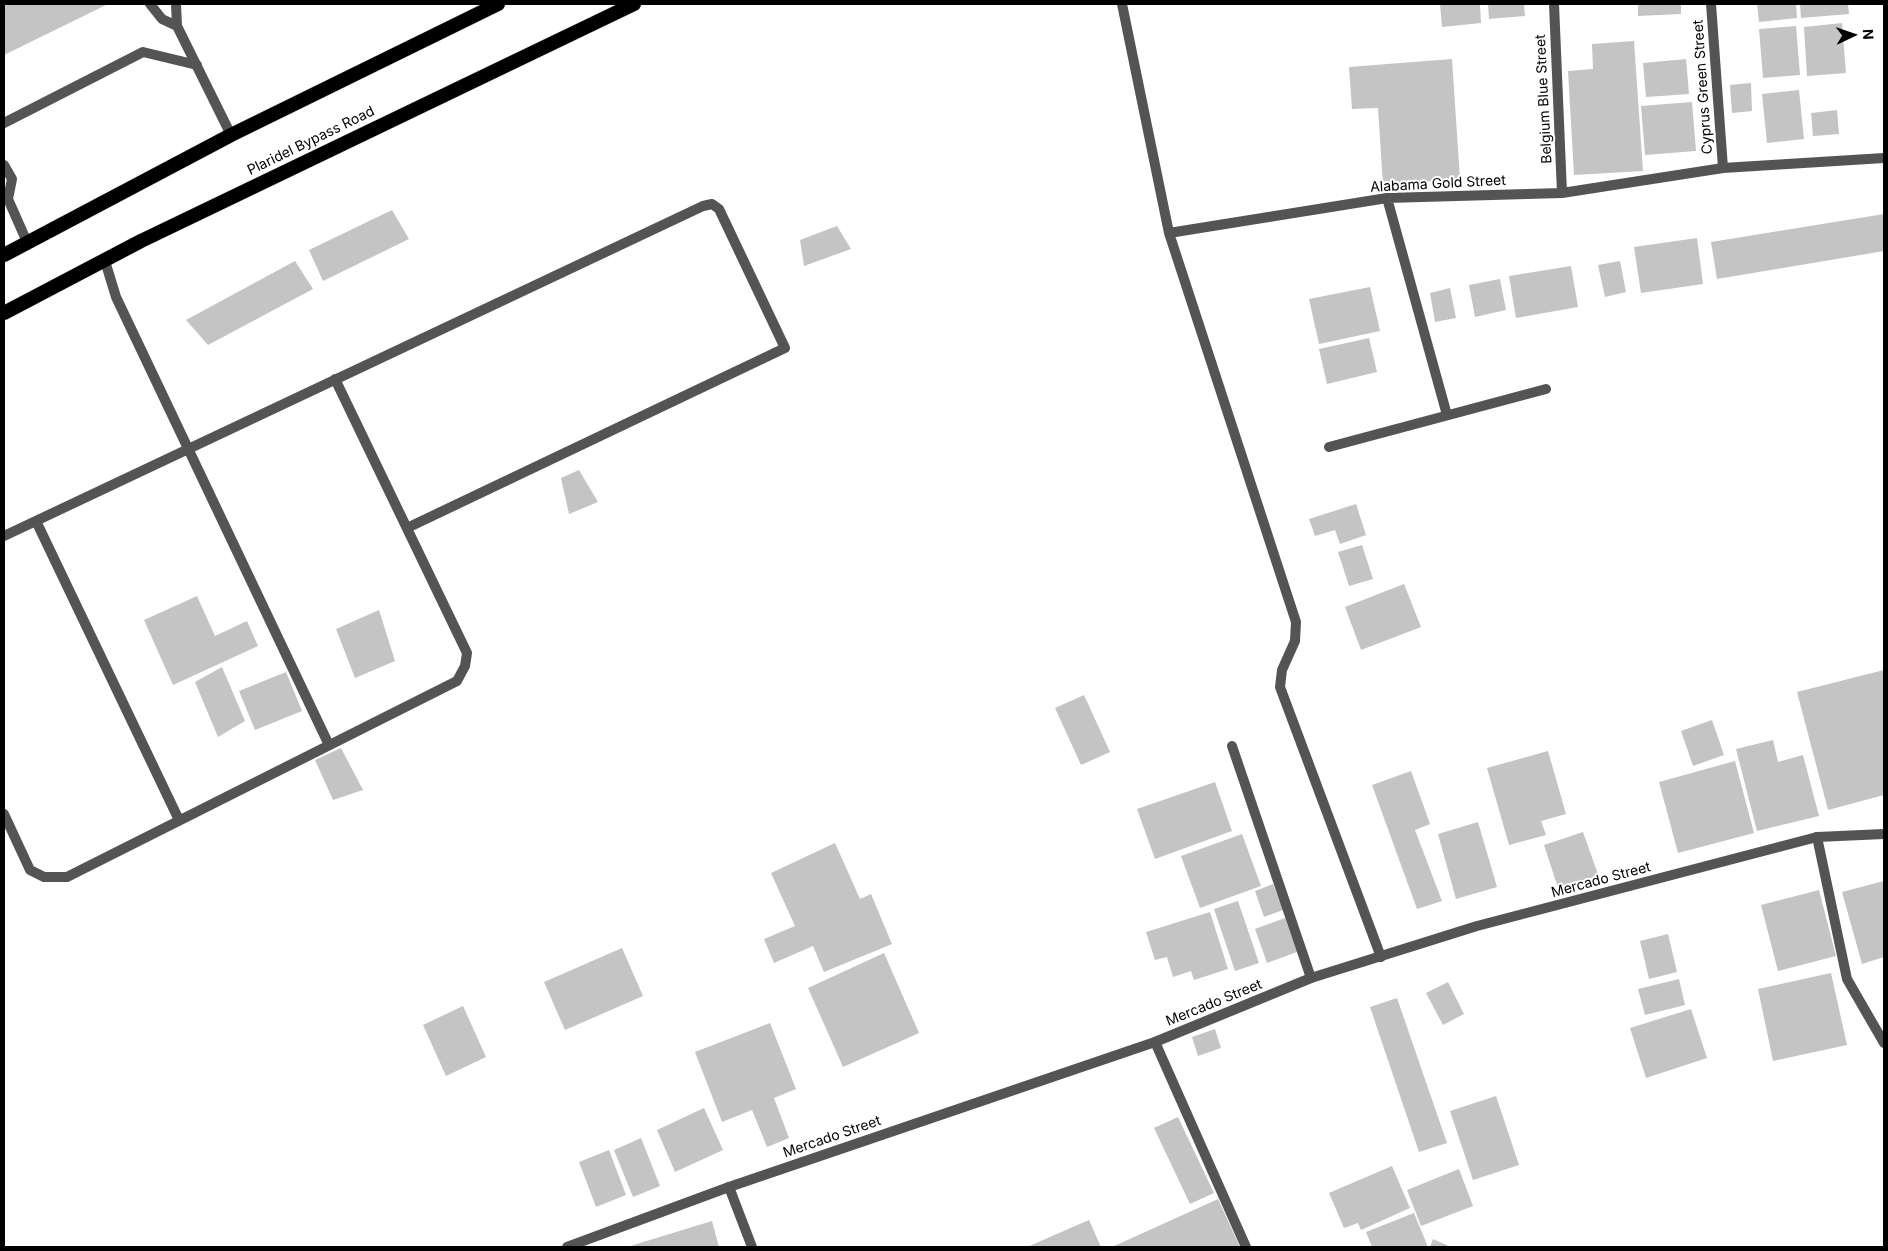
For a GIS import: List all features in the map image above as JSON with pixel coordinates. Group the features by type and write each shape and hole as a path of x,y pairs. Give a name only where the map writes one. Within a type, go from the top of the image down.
{"highway":[{"path":"4,255 231,136 498,4"},
{"name":"Plaridel Bypass Road","path":"4,313 150,237 634,4"}],"street":[{"path":"150,4 162,19 177,26"},
{"path":"176,4 177,26 231,136"},
{"path":"1122,4 1169,233 1296,622 1295,641 1282,670 1280,687 1381,957"},
{"name":"Belgium Blue Street","path":"1554,4 1562,193"},
{"name":"Cyprus Green Street","path":"1711,4 1723,168"},
{"path":"4,123 143,52 197,66"},
{"name":"Alabama Gold Street","path":"1169,233 1387,198 1562,193 1723,168 1884,158"},
{"path":"4,165 12,179 6,199 28,242"},
{"path":"1387,198 1447,415"},
{"path":"4,536 703,206 712,204 719,209 784,348 407,528"},
{"path":"105,261 116,297 330,745"},
{"path":"4,814 30,870 44,877 67,877 457,681 465,666 467,652 335,379"},
{"path":"1329,447 1546,389"},
{"path":"36,521 179,820"},
{"path":"1232,746 1311,978"},
{"name":"Mercado Street","path":"566,1247 729,1187 1155,1042 1311,978 1477,926 1817,837 1884,834"},
{"path":"1817,837 1847,979 1884,1042"},
{"path":"1155,1042 1246,1247"},
{"path":"729,1187 752,1247"}],"building":[{"path":"4,4 108,4 4,55"},
{"path":"1440,4 1480,4 1481,23 1442,27"},
{"path":"1488,4 1524,4 1525,16 1489,19"},
{"path":"1638,4 1681,4 1681,14 1638,16"},
{"path":"1757,4 1796,4 1797,18 1759,22"},
{"path":"1800,4 1848,4 1849,14 1801,18"},
{"path":"1842,23 1846,73 1807,76 1804,27"},
{"path":"1796,26 1800,75 1763,78 1759,29"},
{"path":"1634,41 1643,171 1574,175 1568,71 1593,69 1592,44"},
{"path":"1452,59 1460,179 1383,185 1378,108 1352,109 1349,67"},
{"path":"1686,59 1689,94 1646,97 1643,63"},
{"path":"1751,83 1752,111 1732,113 1730,85"},
{"path":"1799,90 1804,139 1767,143 1762,94"},
{"path":"1692,102 1696,151 1645,155 1641,106"},
{"path":"1837,110 1839,134 1813,136 1811,113"},
{"path":"392,210 409,239 323,281 309,250"},
{"path":"1884,214 1884,251 1717,279 1711,242"},
{"path":"837,226 851,249 804,266 800,240"},
{"path":"1697,238 1703,284 1641,293 1634,247"},
{"path":"295,261 313,289 208,345 186,320"},
{"path":"1620,261 1626,292 1605,297 1598,265"},
{"path":"1571,266 1578,307 1516,318 1509,276"},
{"path":"1500,279 1506,310 1475,317 1469,285"},
{"path":"1370,287 1380,331 1319,344 1309,299"},
{"path":"1450,288 1456,318 1435,322 1430,293"},
{"path":"1369,338 1377,372 1327,384 1319,349"},
{"path":"579,470 598,502 569,514 561,478"},
{"path":"1356,504 1366,535 1340,544 1335,530 1315,536 1309,519"},
{"path":"1362,545 1373,579 1349,586 1338,552"},
{"path":"1404,584 1421,627 1361,650 1345,607"},
{"path":"197,596 215,636 247,621 258,646 173,685 144,620"},
{"path":"379,610 395,661 355,678 336,629"},
{"path":"222,667 245,721 218,737 195,682"},
{"path":"1884,670 1884,795 1828,810 1797,692"},
{"path":"286,672 302,711 255,730 239,691"},
{"path":"1084,695 1110,752 1081,765 1055,708"},
{"path":"1712,720 1724,755 1693,766 1681,731"},
{"path":"1773,740 1778,762 1803,755 1819,816 1757,831 1736,749"},
{"path":"341,748 363,790 333,800 315,760"},
{"path":"1548,751 1566,814 1541,821 1546,835 1509,845 1487,768"},
{"path":"1735,761 1754,833 1678,853 1659,782"},
{"path":"1411,771 1430,824 1415,830 1442,901 1417,909 1372,785"},
{"path":"1215,782 1232,831 1155,859 1137,809"},
{"path":"1478,822 1497,887 1456,899 1438,834"},
{"path":"1583,832 1600,880 1560,894 1544,845"},
{"path":"1242,834 1261,886 1200,908 1181,856"},
{"path":"835,843 860,899 871,894 892,944 824,972 813,946 774,963 764,939 795,926 771,873"},
{"path":"1884,881 1884,957 1862,964 1842,892"},
{"path":"1273,884 1283,910 1264,917 1255,891"},
{"path":"1819,890 1836,956 1778,971 1761,905"},
{"path":"1238,901 1259,963 1235,971 1214,909"},
{"path":"1210,912 1228,969 1194,980 1191,971 1173,977 1167,957 1155,960 1146,932"},
{"path":"1285,918 1297,952 1267,963 1255,929"},
{"path":"1668,934 1677,972 1649,979 1640,941"},
{"path":"622,948 643,996 565,1030 544,982"},
{"path":"884,953 919,1033 843,1067 808,988"},
{"path":"1831,973 1847,1045 1773,1061 1758,989"},
{"path":"1679,979 1685,1005 1645,1015 1638,989"},
{"path":"1448,982 1464,1014 1443,1025 1426,993"},
{"path":"1397,998 1447,1143 1419,1152 1370,1007"},
{"path":"463,1006 486,1057 446,1076 423,1025"},
{"path":"1691,1009 1707,1058 1646,1078 1630,1028"},
{"path":"770,1023 796,1089 774,1098 789,1138 767,1147 752,1110 722,1122 695,1052"},
{"path":"1215,1029 1221,1048 1198,1056 1192,1037"},
{"path":"1496,1096 1519,1165 1473,1180 1450,1111"},
{"path":"704,1108 723,1150 675,1172 657,1130"},
{"path":"1178,1117 1214,1193 1190,1204 1154,1128"},
{"path":"641,1138 660,1186 633,1197 614,1150"},
{"path":"609,1150 626,1195 596,1207 579,1162"},
{"path":"1392,1166 1410,1208 1361,1230 1358,1223 1344,1228 1329,1193"},
{"path":"1459,1169 1473,1206 1421,1226 1407,1190"},
{"path":"1218,1199 1240,1247 1112,1247"},
{"path":"1414,1213 1428,1247 1372,1247 1366,1232"},
{"path":"1089,1220 1101,1247 1027,1247"},
{"path":"712,1221 719,1247 627,1247"},
{"path":"1433,1239 1451,1247 1430,1247"}]}
